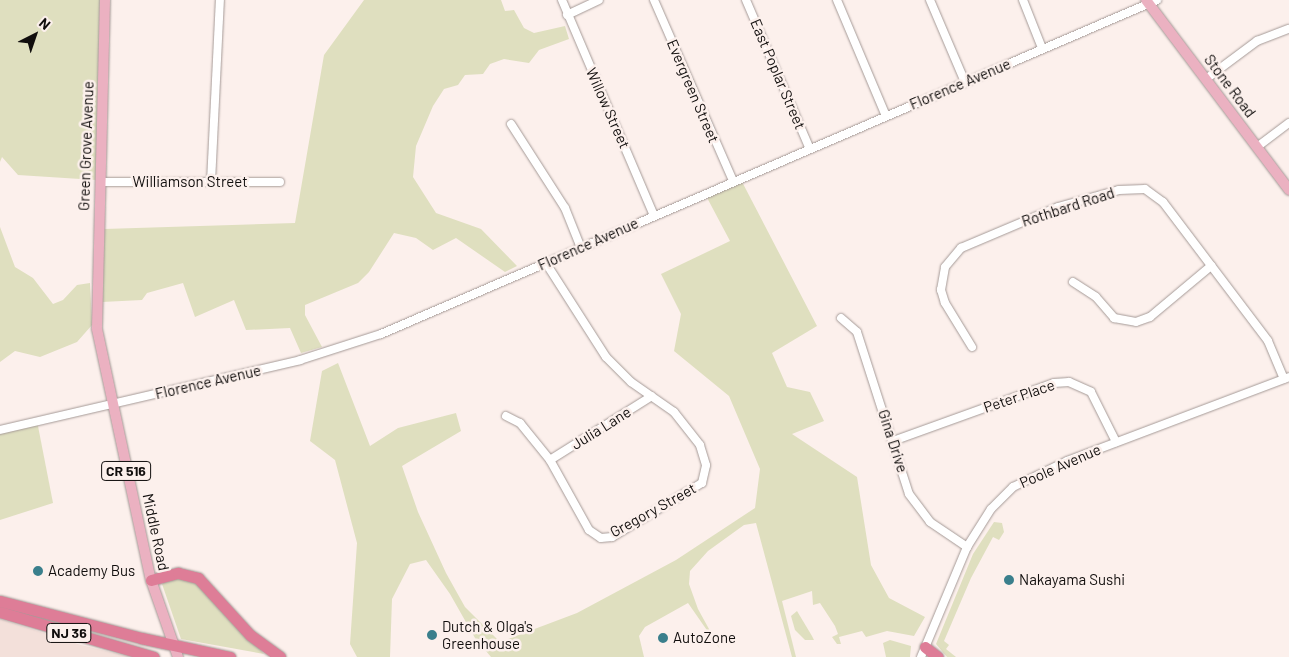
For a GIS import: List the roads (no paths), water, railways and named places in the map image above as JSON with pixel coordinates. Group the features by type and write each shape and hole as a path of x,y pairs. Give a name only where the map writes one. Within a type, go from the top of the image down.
{"highway":[{"path":"151,580 178,573 198,578 250,636 280,657"},
{"name":"NJ 36","path":"0,600 172,645 230,657"},
{"name":"NJ 36","path":"0,612 154,657"},
{"path":"923,652 938,657"}],"main road":[{"name":"Green Grove Avenue","path":"96,293 105,0"},
{"name":"Stone Road","path":"1150,1 1289,190"},
{"name":"Middle Road","path":"96,293 99,345 151,580 172,645 178,657"}],"street":[{"path":"211,182 220,0"},
{"name":"Willow Street","path":"562,0 654,216"},
{"path":"567,15 599,0"},
{"name":"Evergreen Street","path":"654,0 733,181"},
{"name":"East Poplar Street","path":"746,0 810,149"},
{"path":"837,0 886,116"},
{"path":"930,0 965,82"},
{"path":"1022,0 1042,48"},
{"name":"Florence Avenue","path":"0,430 335,351 581,248 1150,1"},
{"path":"1206,79 1257,42 1289,29"},
{"path":"1257,147 1289,123"},
{"path":"511,124 565,208 581,248"},
{"name":"Williamson Street","path":"100,182 280,182"},
{"name":"Rothbard Road","path":"972,347 943,299 945,267 961,248 1058,207 1119,190 1144,189 1163,202 1268,342 1286,378"},
{"name":"Gregory Street","path":"506,416 520,423 550,460 590,530 601,538 612,537 702,483 706,465 700,445 674,412 631,382 606,357 546,263"},
{"path":"1073,282 1096,297 1114,318 1136,322 1150,317 1211,266"},
{"name":"Gina Drive","path":"841,318 858,332 909,494 919,510 945,535 967,547"},
{"name":"Poole Avenue","path":"923,652 967,547 991,510 1013,488 1038,474 1116,442 1286,378"},
{"name":"Peter Place","path":"893,441 1054,383 1069,382 1091,392 1116,442"},
{"name":"Julia Lane","path":"550,460 652,396"}],"place":[{"name":"Academy Bus","path":"38,571"},
{"name":"Nakayama Sushi","path":"1009,580"},
{"name":"Dutch & Olga's Greenhouse","path":"432,635"},
{"name":"AutoZone","path":"663,638"}]}
